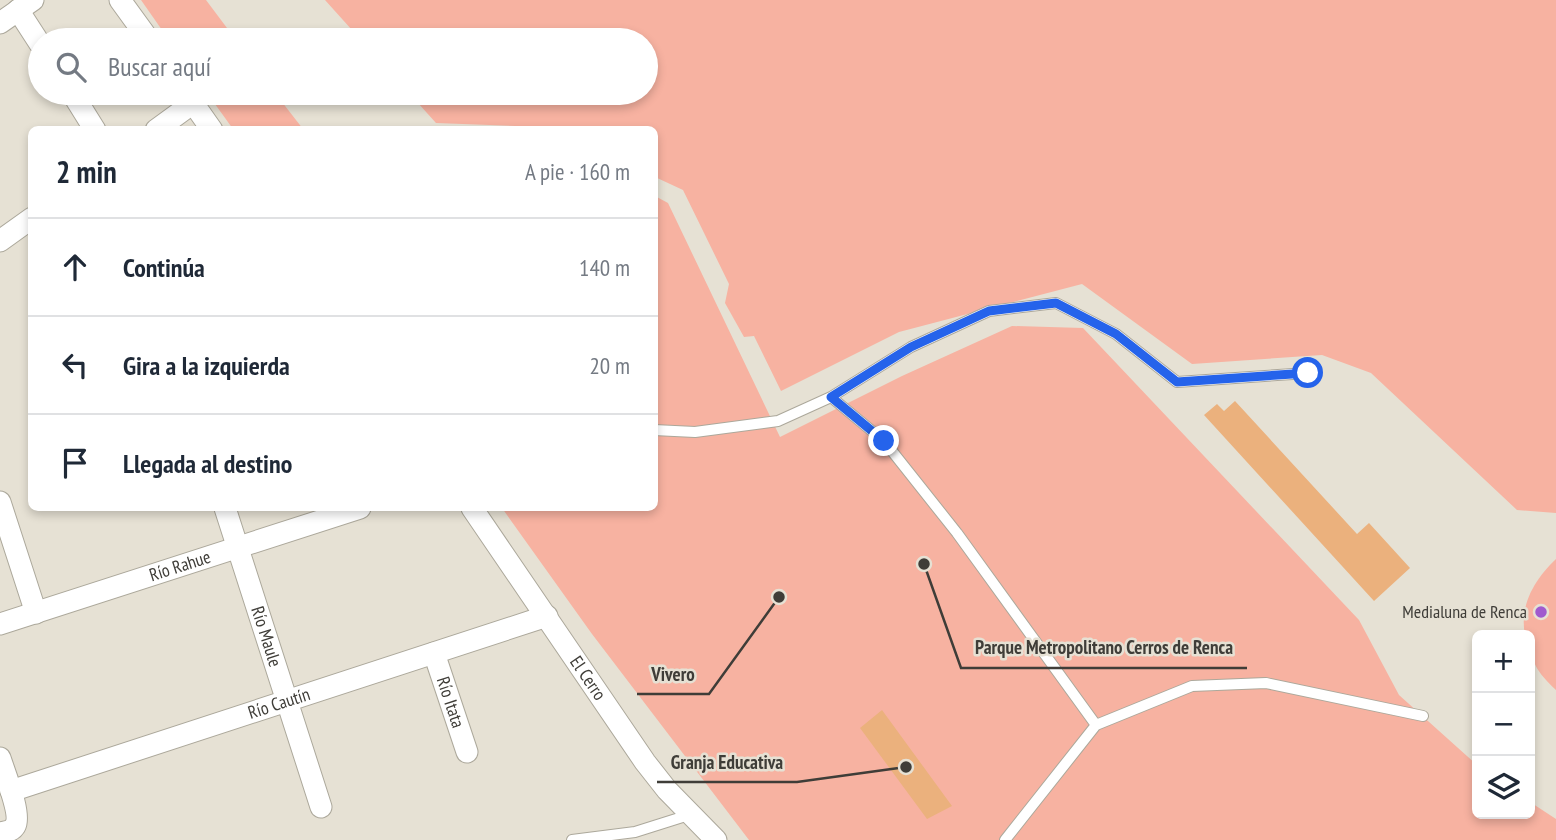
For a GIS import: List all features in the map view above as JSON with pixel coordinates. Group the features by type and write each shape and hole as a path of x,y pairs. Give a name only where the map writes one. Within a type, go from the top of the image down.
{"street":[{"path":"120,0 140,28"},
{"path":"0,23 26,5 34,28"},
{"path":"80,105 93,126"},
{"path":"160,126 183,105"},
{"path":"195,105 209,126"},
{"path":"0,241 28,221"},
{"path":"0,502 36,613"},
{"name":"Río Maule","path":"226,511 321,807"},
{"name":"Río Rahue","path":"0,624 351,511"},
{"name":"El Cerro","path":"474,511 646,762 667,790 716,840"},
{"name":"Río Cautín","path":"10,791 547,616"},
{"name":"Río Itata","path":"434,653 467,751"},
{"path":"0,758 17,815 8,830"}],"lane":[{"path":"658,430 695,432 778,421 831,397 911,347 989,311 1056,303 1116,334 1177,382 1308,373"},
{"path":"831,397 884,441 957,533 1097,725"},
{"path":"1004,840 1097,725 1192,687 1266,683 1423,716"},
{"path":"572,840 635,836 692,814"}],"shaded area":[{"path":"141,0 206,0 227,28 161,28"},
{"path":"325,0 1556,0 1556,513 1517,510 1371,373 1322,355 1192,364 1082,284 899,332 781,391 754,336 744,337 725,303 729,284 683,190 658,178 658,126 436,123 420,105 658,105 658,28 350,28"},
{"path":"216,105 284,105 301,126 231,126"},
{"path":"658,198 668,203 780,437 902,376 1012,326 1083,328 1359,620 1399,695 1472,761 1472,819 1535,819 1535,805 1556,819 1556,840 749,840 592,634 504,511 658,511"},
{"name":"Medialuna de Renca","path":"1556,559 1556,690 1535,663 1535,630 1525,630 1524,613 1530,593 1541,575"}],"building":[{"path":"1235,401 1357,534 1369,523 1410,568 1374,601 1204,415 1217,404 1224,411"},
{"path":"882,710 952,806 927,819 860,728"}],"place":[{"name":"Parque Metropolitano Cerros de Renca","path":"924,564"},
{"name":"Vivero","path":"779,597"},
{"name":"Medialuna de Renca","path":"1541,612"},
{"name":"Granja Educativa","path":"906,767"}],"route":[{"path":"884,441 831,397 911,347 989,311 1056,303 1116,334 1177,382 1308,373"}]}
